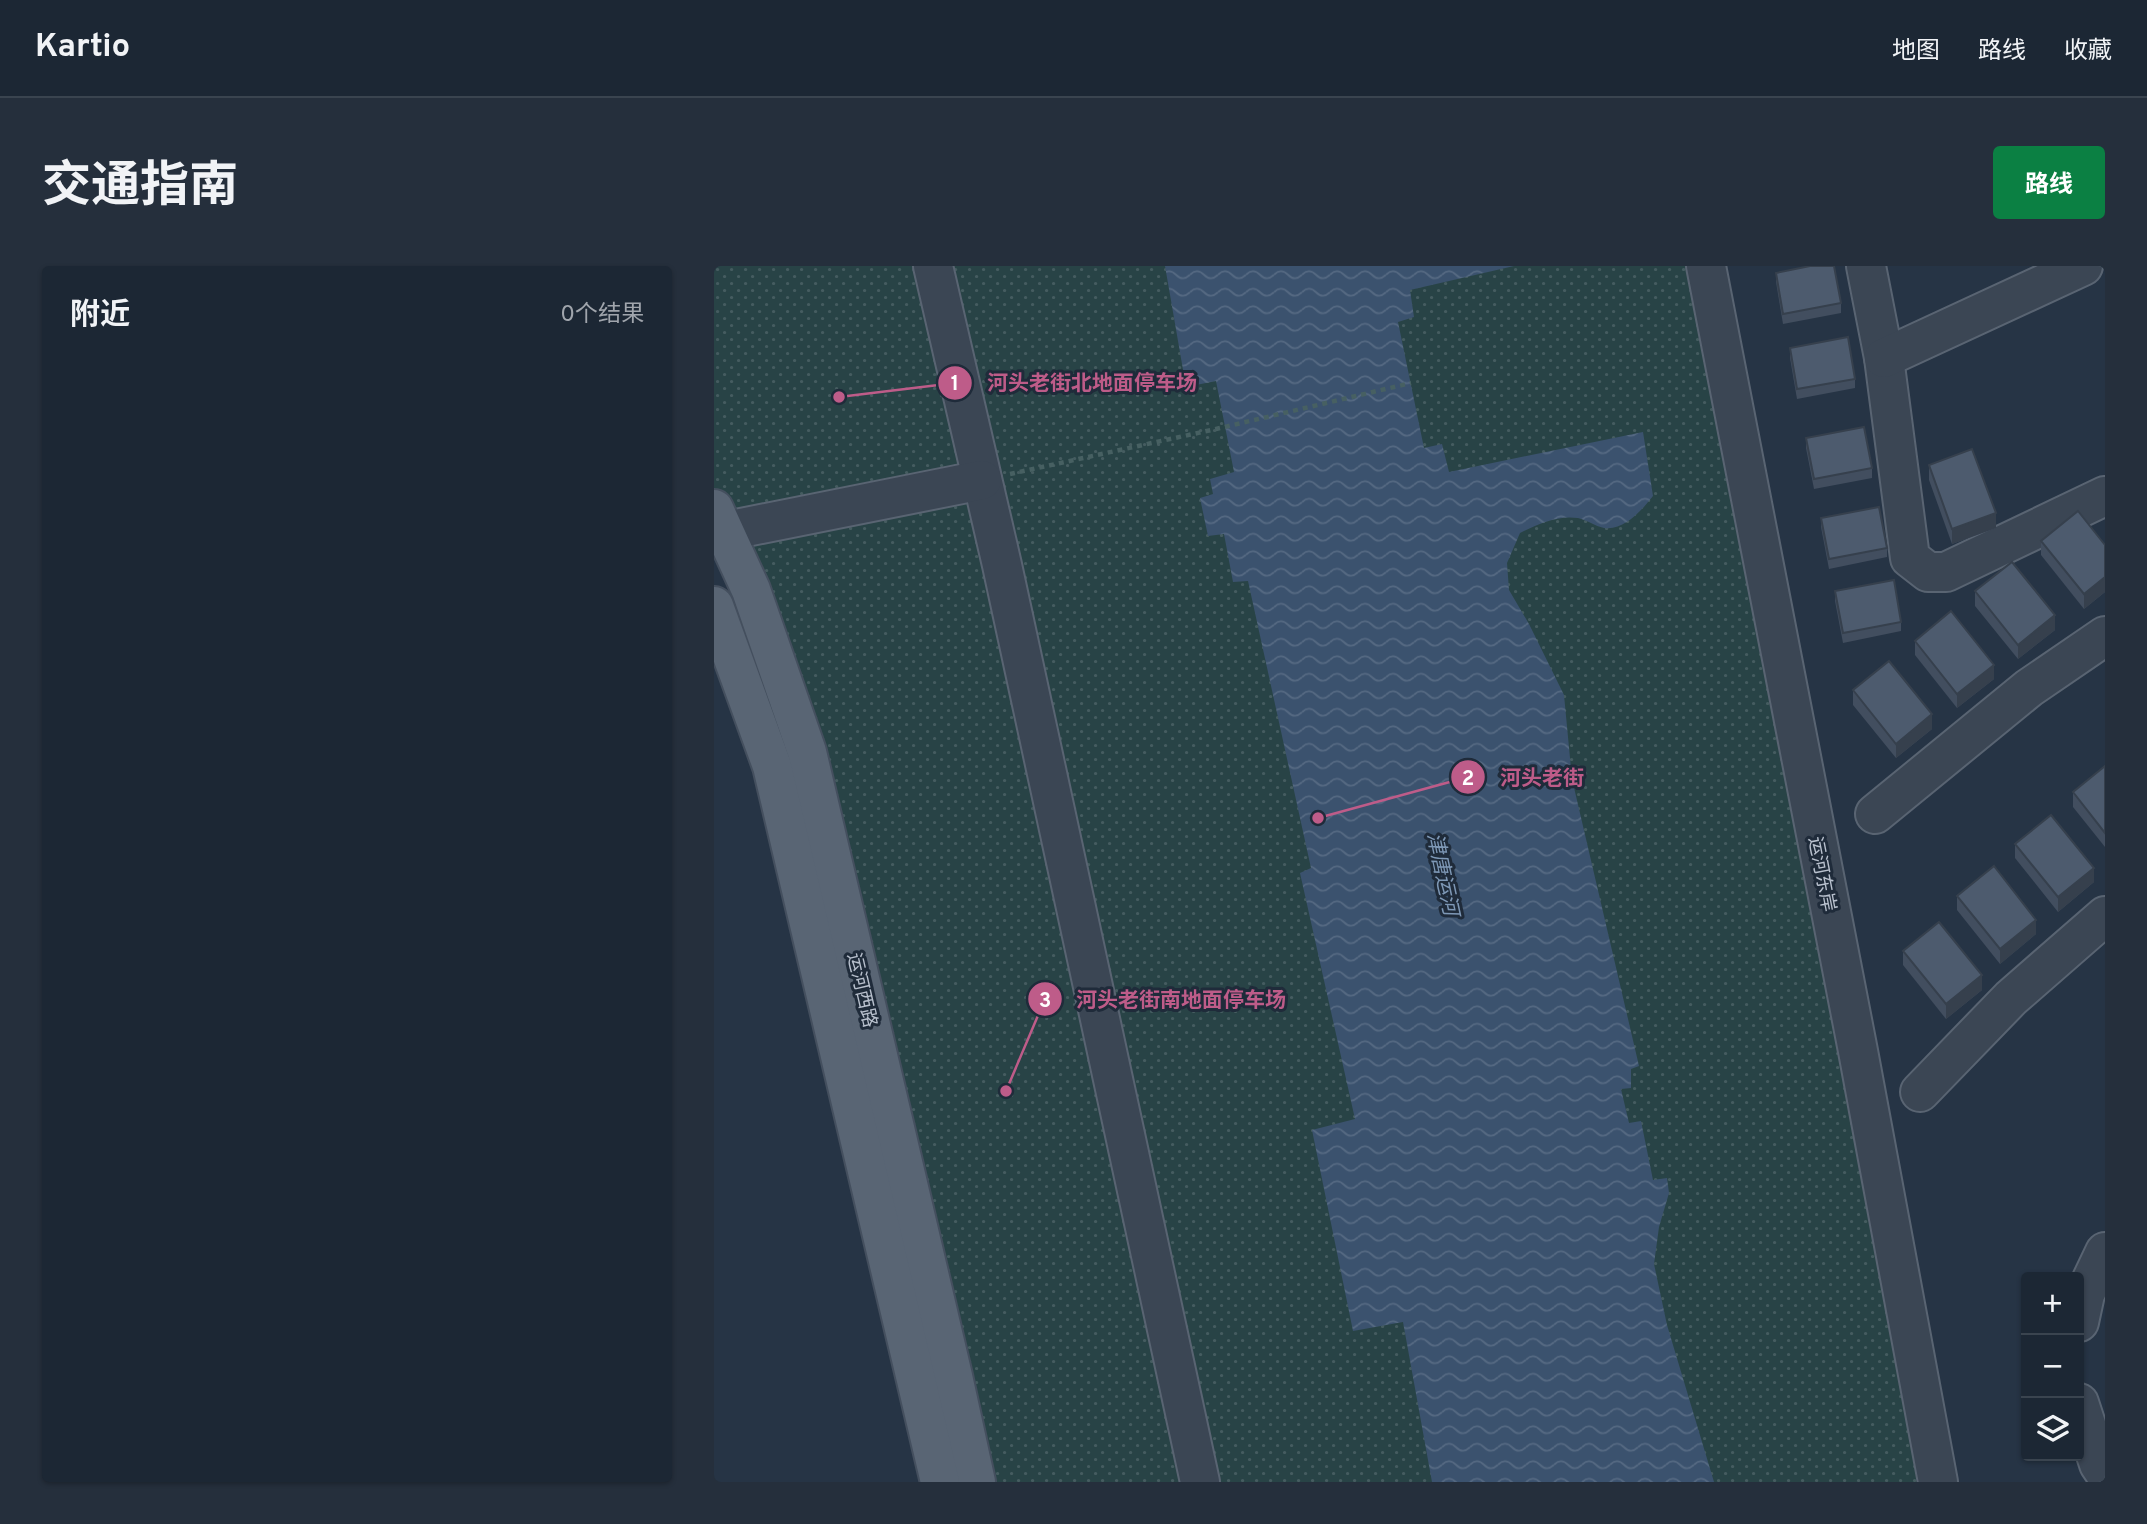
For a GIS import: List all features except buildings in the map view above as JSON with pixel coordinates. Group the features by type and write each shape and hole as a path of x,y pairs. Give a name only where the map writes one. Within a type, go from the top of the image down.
{"main road":[{"name":"运河西路","path":"720,520 751,590 807,752 976,1482"},
{"name":"运河西路","path":"714,606 772,766 940,1482"}],"street":[{"path":"933,266 1200,1482"},
{"name":"运河东岸","path":"1706,266 1938,1482"},
{"path":"1866,266 1884,358 1910,558 1928,572 1946,572 2105,496"},
{"path":"1884,358 2083,266"},
{"path":"720,520 982,480"},
{"path":"1875,814 2029,688 2105,636"},
{"path":"1920,1092 2011,998 2105,916"},
{"path":"2084,1299 2105,1252"},
{"path":"2084,1418 2099,1464 2105,1473"}],"path":[{"path":"982,480 1411,383"}],"green space":[{"path":"714,266 1696,266 1847,1054 1917,1482 990,1482 714,493"}],"water":[{"name":"津唐运河","path":"1165,266 1514,266 1410,290 1414,317 1398,322 1424,448 1442,444 1449,472 1643,432 1653,496 1638,513 1625,523 1611,528 1570,517 1541,524 1520,533 1507,563 1509,590 1564,695 1572,779 1639,1066 1631,1069 1631,1088 1621,1089 1629,1123 1641,1121 1653,1180 1667,1178 1669,1193 1659,1227 1654,1264 1667,1325 1714,1482 1432,1482 1403,1322 1353,1331 1312,1130 1355,1119 1300,873 1311,868 1248,581 1233,582 1224,534 1208,536 1200,498 1213,494 1210,479 1234,472 1216,381 1186,387"}],"place":[{"name":"河头老街北地面停车场","path":"839,397"},
{"name":"河头老街","path":"1318,818"},
{"name":"河头老街南地面停车场","path":"1006,1091"}]}
